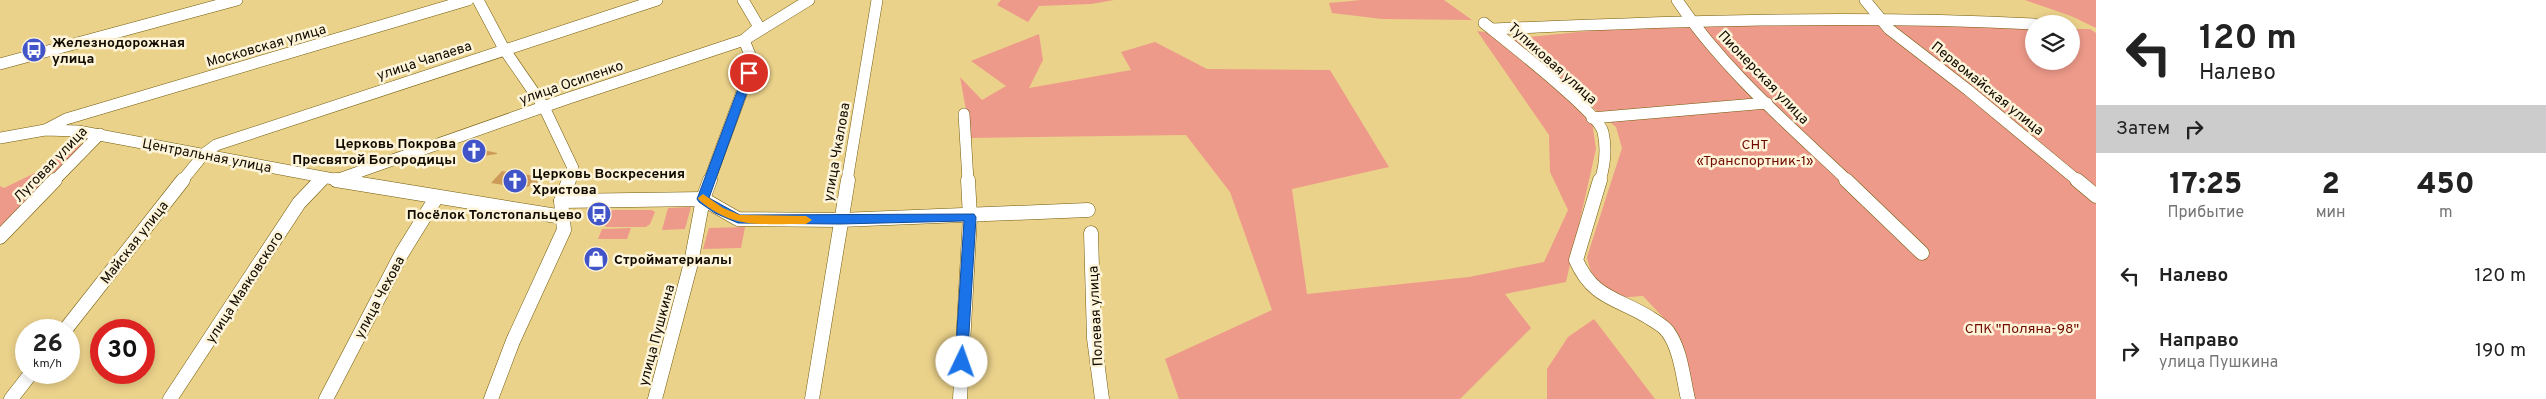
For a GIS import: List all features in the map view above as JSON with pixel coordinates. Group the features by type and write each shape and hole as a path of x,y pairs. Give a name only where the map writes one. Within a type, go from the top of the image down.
{"street":[{"path":"0,64 237,0"},
{"name":"Московская улица","path":"45,130 66,119 468,0"},
{"path":"478,0 504,49 544,107 574,168 561,201 564,230 514,341 491,399"},
{"name":"улица Чапаева","path":"204,154 216,145 657,0"},
{"path":"743,0 759,28 744,40"},
{"name":"улица Осипенко","path":"329,179 349,174 744,40 809,0"},
{"name":"улица Чкалова","path":"812,399 877,0"},
{"name":"Пионерская улица","path":"1678,0 1690,20 1767,103 1922,253"},
{"name":"Первомайская улица","path":"1864,0 1889,29 1968,90 2096,196"},
{"path":"1690,20 1879,17 2025,24"},
{"name":"Тупиковая улица","path":"1688,399 1669,331 1640,312 1616,303 1588,284 1581,274 1576,260 1606,160 1603,130 1570,94 1488,26 1690,20"},
{"name":"улица Пушкина","path":"655,399 691,263 703,199 749,73 750,55 744,40"},
{"path":"1592,118 1767,103"},
{"path":"960,399 970,217 964,114"},
{"name":"Центральная улица","path":"0,138 45,130 100,134 329,179 436,198 562,217"},
{"name":"Луговая улица","path":"0,237 100,134"},
{"name":"Майская улица","path":"74,319 204,154"},
{"name":"улица Маяковского","path":"170,399 299,202 329,179"},
{"name":"улица Чехова","path":"326,399 402,252 436,198"},
{"path":"561,201 703,199 719,210 738,219 840,220 970,217 1088,210"},
{"name":"Полевая улица","path":"1091,233 1094,338 1102,399"},
{"path":"11,399 23,384"}],"green space":[{"path":"1001,0 1114,0 1091,4 1039,6 1028,22 997,5"},
{"path":"1361,0 1444,0 1472,20 1382,19 1332,13 1329,3"},
{"path":"2025,0 2096,0 2096,28 2080,20 2080,15 2068,15"},
{"name":"СНТ «Транспортник-1»","path":"1687,21 2025,28 2025,70 2080,70 2080,29 2090,29 2096,33 2096,399 1691,399 1675,330 1643,296 1619,297 1604,290 1596,281 1588,263 1587,257 1622,148 1616,127 1510,39"},
{"path":"1477,31 1491,33 1592,121 1596,149 1566,282 1505,294 1531,328 1460,399 1179,399 1165,359 1272,310 1230,192 1186,135 971,138 960,77 982,100 1006,86 971,61 1039,34 1043,60 1029,88 1131,70 1121,52 1155,42 1207,69 1330,70 1389,167 1292,189 1307,294 1469,277 1544,262 1568,210 1550,172 1549,135"},
{"path":"77,144 94,145 71,167 45,178 0,243 0,186 4,188 43,169 51,160"},
{"path":"691,207 685,229 662,230 668,208"},
{"path":"613,210 652,210 655,212 650,224 646,227 606,227 603,224 608,212"},
{"path":"745,227 741,248 703,249 709,228"},
{"path":"631,228 627,239 598,239 602,229"},
{"path":"1594,319 1655,399 1547,399 1547,369 1568,337"}],"building":[{"name":"Церковь Покрова Пресвятой Богородицы","path":"470,147 497,154 476,157 462,155"},
{"name":"Церковь Воскресения Христова","path":"502,171 535,176 538,183 524,188 491,183"}],"slow traffic":[{"path":"703,198 719,210 738,219 806,220"}],"place":[{"name":"Железнодорожная улица","path":"34,50"},
{"name":"Церковь Покрова Пресвятой Богородицы","path":"474,151"},
{"name":"Церковь Воскресения Христова","path":"515,181"},
{"name":"Посёлок Толстопальцево","path":"599,214"},
{"name":"Стройматериалы","path":"596,259"}],"route":[{"path":"749,73 703,199 719,210 738,219 840,220 970,217 962,362"}],"park label":[{"name":"СПК \"Поляна-98\"","path":"2022,328"}]}
